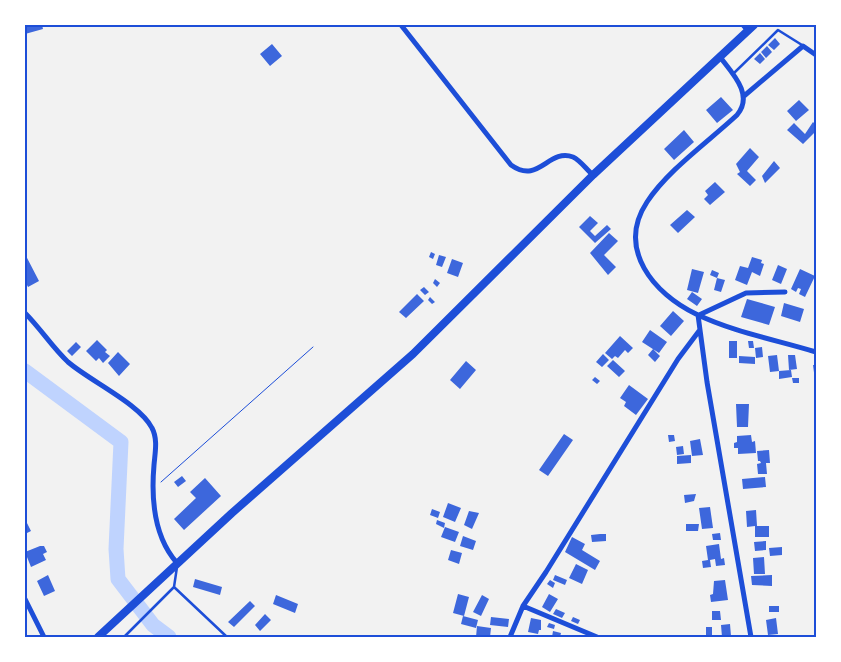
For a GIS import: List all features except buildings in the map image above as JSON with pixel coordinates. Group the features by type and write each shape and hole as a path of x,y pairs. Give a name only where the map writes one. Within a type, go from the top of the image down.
{"main road":[{"path":"98,637 177,563 413,354 593,175 720,57 748,27"}],"street":[{"path":"401,25 511,165 526,172 533,171 560,157 573,157 593,175"},
{"path":"744,96 803,46 816,55"},
{"path":"720,57 733,74 744,96 743,107 737,115 652,195 642,211 636,231 636,250 644,271 668,295 698,315 816,352"},
{"path":"698,315 746,293 785,292"},
{"path":"25,313 68,362 147,419 156,439 153,490 158,526 170,555 177,563"},
{"path":"698,315 751,637"},
{"path":"510,637 523,606 678,359 700,331"},
{"path":"25,599 44,637"},
{"path":"523,606 597,637"}],"lane":[{"path":"733,74 778,30 803,46"},
{"path":"124,637 174,586 177,563"},
{"path":"174,586 227,637"}],"path":[{"path":"153,490 313,347"}],"waterway":[{"path":"25,371 121,442 116,549 118,579 153,625 169,637"}]}
